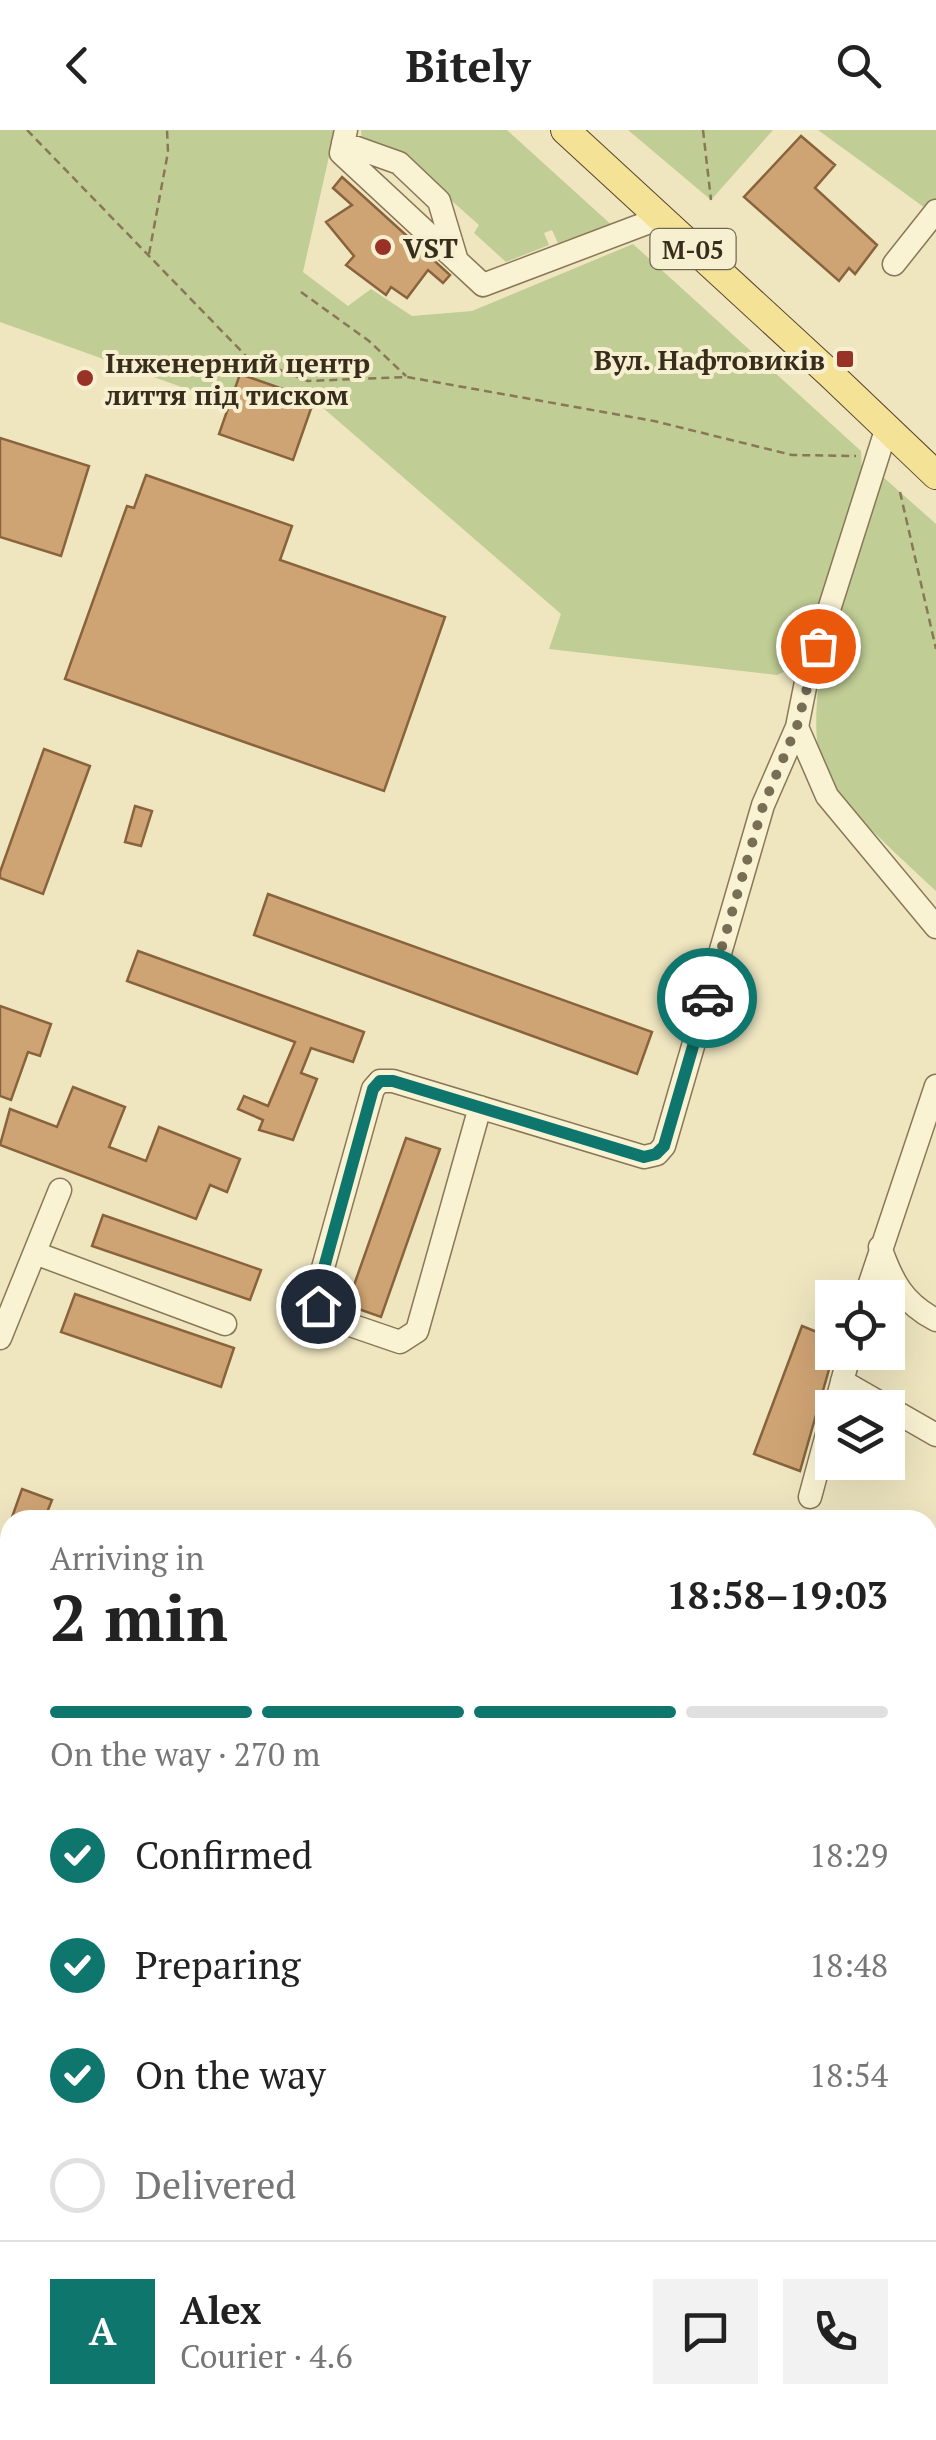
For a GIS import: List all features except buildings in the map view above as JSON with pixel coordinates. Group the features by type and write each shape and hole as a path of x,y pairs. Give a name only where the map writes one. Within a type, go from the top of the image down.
{"main road":[{"name":"М-05","path":"564,130 936,475"}],"street":[{"path":"457,262 438,201 399,164 344,136 341,152 457,262 483,285 660,218"},
{"path":"894,264 936,211"},
{"path":"480,1107 417,1331 400,1342 324,1316 318,1306 322,1275 373,1089 380,1081 393,1081 480,1107 644,1157 656,1154 664,1146 763,806 797,726 806,682 887,427"},
{"path":"797,726 826,796 936,927"},
{"path":"870,1280 936,1086"},
{"path":"0,1338 8,1298 34,1253 60,1190"},
{"path":"880,1247 893,1283 908,1303 936,1320"},
{"path":"34,1253 225,1324"},
{"path":"840,1390 845,1370"},
{"path":"842,1381 936,1435"},
{"path":"810,1497 815,1479"}],"path":[{"path":"27,130 247,357 308,381 407,376 654,421 792,455 862,456"},
{"path":"149,256 168,152 167,130"},
{"path":"703,130 711,200"},
{"path":"300,292 369,341 407,376"},
{"path":"900,492 936,649"}],"green space":[{"path":"0,130 335,130 303,272 348,306 371,289 412,316 472,311 633,244 861,451 863,492 810,660 777,675 549,649 561,614 314,400 241,374 229,404 0,322"},
{"path":"361,130 507,130 616,229 582,243 572,238 558,243 552,230 544,233 549,245 506,262 474,233 479,225 400,155 362,141"},
{"path":"628,130 773,130 711,200"},
{"path":"818,130 936,130 936,216"},
{"path":"882,476 936,524 936,891 843,799 824,772 818,750 819,679"}],"way so far":[{"path":"707,998 763,806 797,726 818,646"}],"place":[{"name":"VST","path":"383,247"},
{"name":"Вул. Нафтовиків","path":"845,359"},
{"name":"Інженерний центр лиття під тиском","path":"85,378"}],"route":[{"path":"318,1306 322,1275 373,1089 380,1081 393,1081 644,1157 656,1154 664,1146 707,998"}]}
